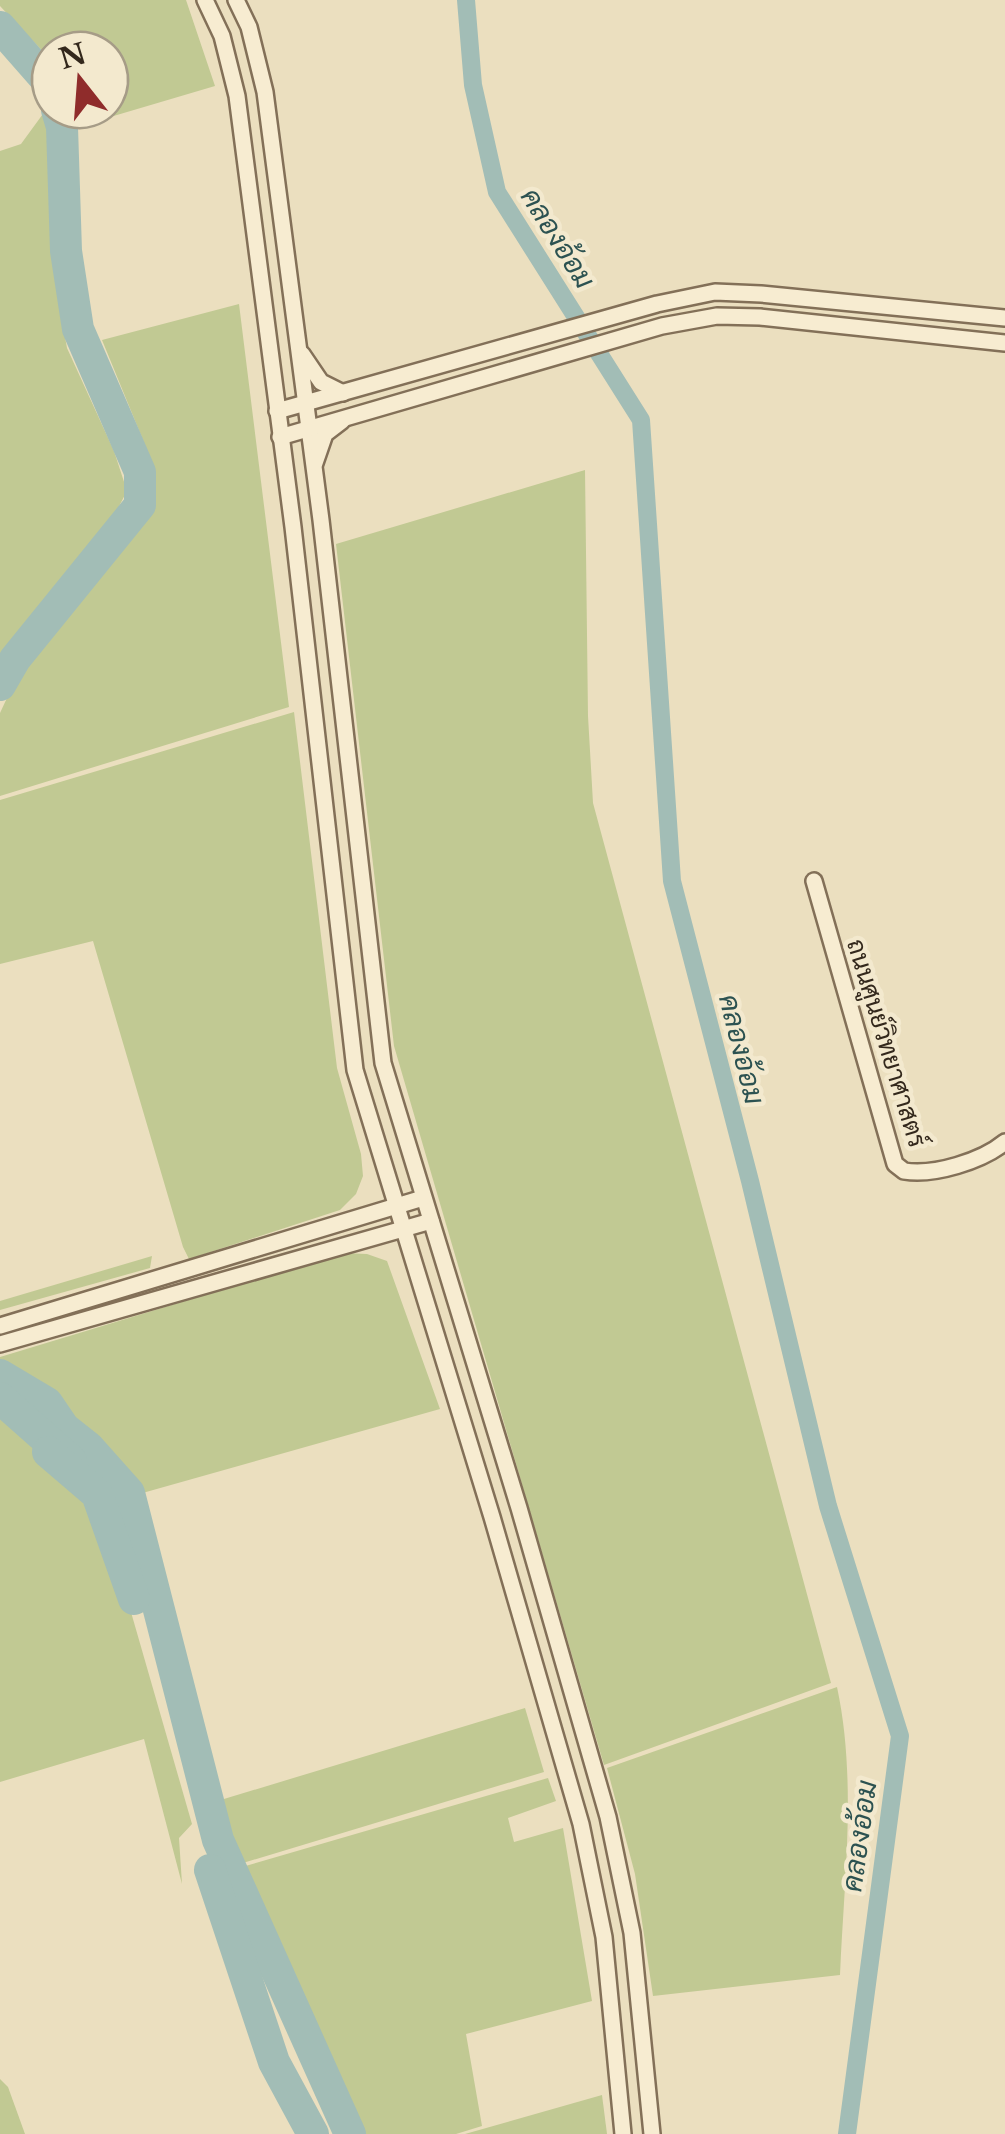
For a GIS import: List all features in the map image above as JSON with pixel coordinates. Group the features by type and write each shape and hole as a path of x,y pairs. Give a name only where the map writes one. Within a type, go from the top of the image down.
{"street":[{"path":"205,0 222,36 237,96 355,1070 581,1824 604,1937 623,2134"},
{"path":"236,0 249,27 265,92 383,1064 520,1508 608,1817 632,1933 652,2134"},
{"path":"277,411 657,304 715,292 1005,318"},
{"path":"280,437 662,326 717,316 760,317 1005,343"},
{"path":"297,346 321,382 343,393"},
{"path":"313,468 325,434 349,416"},
{"name":"ถนนศูนย์วิทยาศาสตร์","path":"814,881 895,1164 904,1171 930,1170 986,1154 1005,1142"},
{"path":"0,1326 423,1198"},
{"path":"4,1343 431,1221"}],"green space":[{"path":"0,0 186,0 215,86 130,111 130,30 30,30 30,38 0,6"},
{"path":"31,130 49,130 56,287 67,348 114,451 127,491 116,512 0,659 0,151 21,144"},
{"path":"239,304 289,707 0,796 0,713 26,657 143,524 155,484 145,445 102,340"},
{"path":"585,470 593,803 831,1683 604,1765 394,1046 336,544"},
{"path":"294,712 337,1068 361,1154 363,1176 356,1194 340,1210 189,1259 93,941 0,964 0,800"},
{"path":"343,1253 367,1254 387,1261 440,1409 139,1494 64,1428 47,1403 0,1374 0,1357"},
{"path":"152,1256 150,1268 0,1310 0,1301"},
{"path":"0,1412 97,1494 192,1824 179,1838 182,1884 144,1739 0,1782"},
{"path":"837,1687 848,1794 840,1975 653,1996 635,1874 607,1768"},
{"path":"525,1708 544,1772 233,1866 214,1802"},
{"path":"548,1778 556,1801 508,1818 514,1842 563,1828 592,2001 466,2034 482,2126 456,2134 354,2134 235,1869"},
{"path":"0,2079 8,2087 25,2134 0,2134"},
{"path":"602,2095 607,2134 465,2134"}],"waterway":[{"name":"คลองอ้อม","path":"466,0 473,85 497,192 641,420 672,881 750,1181 828,1506 900,1736 847,2134"},
{"path":"0,27 30,61"},
{"path":"0,685 15,659 140,505 140,472 78,329 66,251 62,130"},
{"path":"0,1375 47,1403 64,1428 88,1447 129,1493 218,1840 350,2134"},
{"path":"0,1398 71,1461"},
{"path":"48,1452 97,1494 134,1599"},
{"path":"210,1870 274,2062 313,2134"}]}
